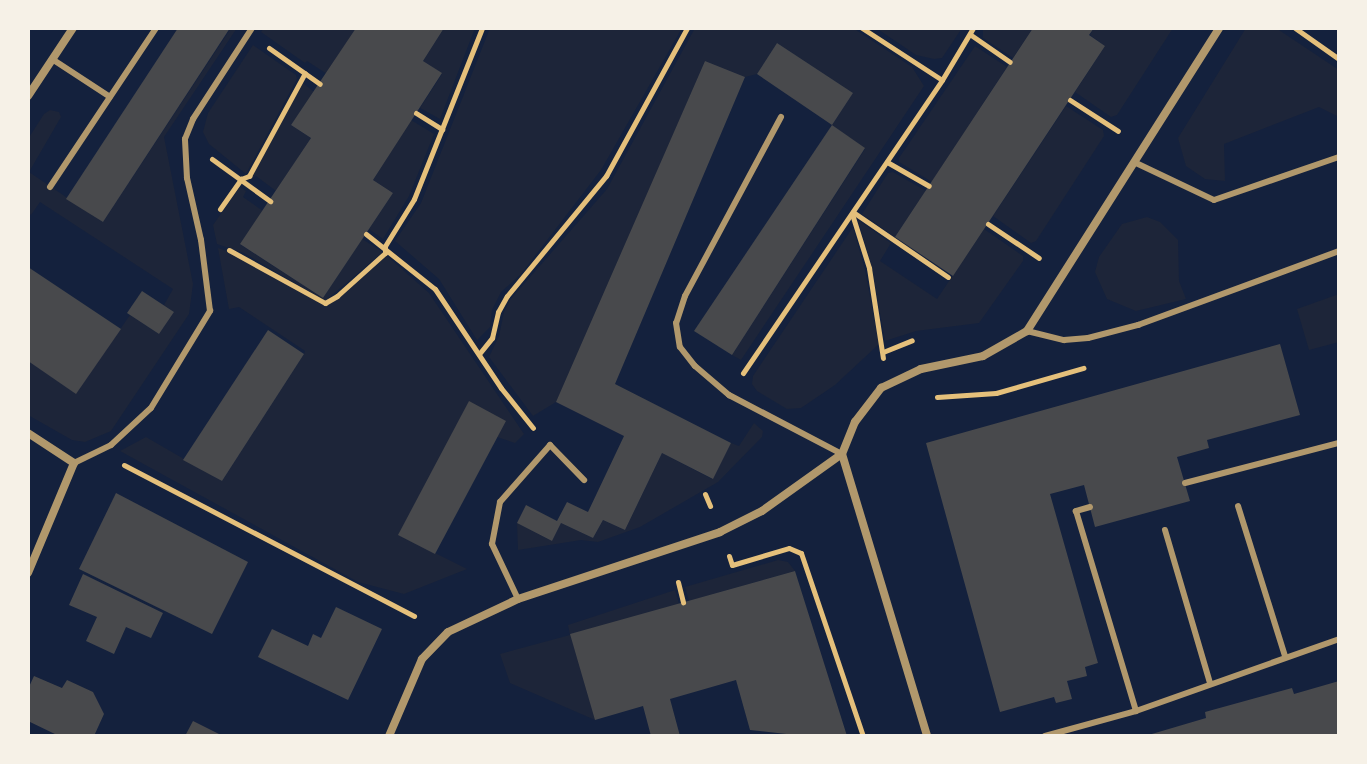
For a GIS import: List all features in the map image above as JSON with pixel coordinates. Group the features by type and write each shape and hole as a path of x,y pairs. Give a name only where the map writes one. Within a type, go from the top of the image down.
{"street":[{"path":"28,96 73,28"},
{"path":"389,736 422,659 448,632 518,599 720,532 773,505 842,454 861,412 881,388 921,369 983,356 1027,331 1219,28"},
{"path":"28,433 74,463 28,573"},
{"path":"842,454 927,736"}],"lane":[{"path":"50,187 156,28"},
{"path":"74,463 111,445 151,408 210,311 201,240 187,178 185,139 193,119 250,31"},
{"path":"52,59 110,97"},
{"path":"781,117 685,296 676,323 680,347 695,366 729,395 842,454"},
{"path":"1136,163 1214,200 1339,157"},
{"path":"1027,331 1064,340 1088,338 1138,325 1339,251"},
{"path":"1185,483 1339,443"},
{"path":"518,599 492,544 500,502 550,445 584,480"},
{"path":"1238,506 1285,656"},
{"path":"1090,507 1076,511 1136,711"},
{"path":"1165,530 1210,683"},
{"path":"1045,736 1136,711 1339,639"}],"path":[{"path":"305,73 249,176 241,179 201,240 244,255 325,303 385,253 385,246 414,199 482,28"},
{"path":"479,354 492,338 498,312 507,296 606,176 687,28"},
{"path":"862,28 942,80"},
{"path":"729,395 942,80 973,28"},
{"path":"1295,28 1339,59"},
{"path":"250,31 320,84"},
{"path":"971,35 1010,62"},
{"path":"1070,100 1118,131"},
{"path":"416,113 442,129"},
{"path":"1110,144 1127,119"},
{"path":"185,139 270,201"},
{"path":"887,162 929,186"},
{"path":"853,213 948,277"},
{"path":"853,213 869,268 883,352 881,388"},
{"path":"988,224 1039,258"},
{"path":"366,234 385,246 435,289 527,422"},
{"path":"1031,269 1047,245"},
{"path":"883,352 916,339"},
{"path":"115,461 414,616"},
{"path":"753,558 789,548 801,553 863,736"},
{"path":"678,582 683,602"}],"shaded area":[{"path":"231,28 237,28 164,137 193,284 189,314 111,431 85,442 72,440 28,415 28,361 76,393 130,315 159,334 174,312 164,305 173,289 40,202 31,215 28,213 28,139 44,114 50,110 59,112 61,117 29,172 103,222"},
{"path":"264,28 356,28 327,74 307,61 305,63 261,32"},
{"path":"444,28 475,28 440,119 420,108 442,74 423,61"},
{"path":"490,28 682,28 601,170 521,274 501,292 492,310 490,327 477,340 439,279 395,241 421,203"},
{"path":"695,28 853,28 912,67 924,86 741,360 732,355 865,149 832,125 853,93 777,43 757,74 745,77 705,61 575,363 556,402 533,416 489,357 499,336 504,312 510,300 607,189"},
{"path":"876,28 962,28 942,58 934,59 916,55"},
{"path":"983,28 1033,28 1013,58 983,38"},
{"path":"1094,28 1173,28 1117,115 1111,117 1075,92 1105,46 1090,35"},
{"path":"1246,28 1276,28 1339,70 1339,117 1319,107 1224,144 1225,181 1205,179 1186,166 1178,138"},
{"path":"253,45 296,75 297,79 246,174 209,144 203,132 208,113"},
{"path":"975,46 1007,67 932,182 899,162 899,158"},
{"path":"303,83 314,92 291,125 311,138 276,191 256,176 251,178"},
{"path":"1066,106 1103,130 1104,136 1036,241 1031,243 993,216"},
{"path":"411,120 434,134 409,196 383,239 369,229 393,193 373,180"},
{"path":"893,172 926,191 895,237 862,214 888,173"},
{"path":"240,187 246,191 243,197 263,211 241,245 323,298 362,239 383,252 325,301 244,253 217,244 213,225"},
{"path":"1147,217 1160,222 1178,240 1179,281 1186,299 1136,311 1107,299 1095,272 1099,257 1122,224"},
{"path":"858,220 891,243 880,261 937,299 984,229 1023,256 1023,261 979,323 916,331 885,341 872,268"},
{"path":"853,227 879,344 835,385 801,408 787,409 757,391 752,384 753,376"},
{"path":"218,248 243,257 324,305 338,297 386,255 429,293 524,434 515,443 497,437 399,535 467,569 404,594 358,582 120,451 146,437 222,481 304,354 305,351 239,307 229,309"},
{"path":"1339,294 1339,342 1309,350 1297,309"},
{"path":"754,423 763,431 762,437 718,482 640,527 598,542 581,540 518,550 517,523 552,541 561,523 593,538 603,520 625,530 662,453 712,479 731,443 739,446"},
{"path":"778,560 788,562 795,571 689,601 685,587"},
{"path":"675,590 679,604 595,720 510,683 500,654 570,635 568,625"}],"building":[{"path":"178,28 230,28 103,222 66,199"},
{"path":"356,28 444,28 423,61 442,73 373,180 393,193 323,298 240,244 311,138 291,125"},
{"path":"1033,28 1094,28 1089,35 1105,46 953,276 895,237"},
{"path":"777,43 853,93 832,125 757,74"},
{"path":"705,61 745,77 615,384 731,443 713,479 662,453 625,530 603,520 593,538 561,523 552,541 517,523 526,505 557,521 567,502 588,512 624,436 556,402"},
{"path":"832,125 865,148 732,355 694,331"},
{"path":"28,267 121,329 76,394 28,361"},
{"path":"142,291 174,312 159,334 127,313"},
{"path":"268,330 304,354 222,481 183,460"},
{"path":"1280,344 1300,415 1207,440 1209,448 1177,457 1190,501 1095,527 1084,485 1050,494 1098,663 1085,667 1087,676 1067,681 1072,699 1056,703 1054,697 1000,712 926,443"},
{"path":"469,401 506,421 435,554 398,535"},
{"path":"116,493 248,562 212,634 79,569"},
{"path":"795,571 847,736 804,736 750,730 736,680 670,699 680,736 651,736 643,706 595,720 570,634"},
{"path":"83,574 163,613 151,638 126,627 114,654 86,641 97,617 69,605"},
{"path":"336,607 382,629 348,700 258,657 272,629 308,646 313,634 321,638"},
{"path":"34,676 62,688 67,680 93,692 104,714 94,736 59,736 28,721 28,689"},
{"path":"1339,681 1339,736 1145,736 1206,718 1205,712 1292,688 1294,694"},
{"path":"193,721 223,736 185,736"}]}
